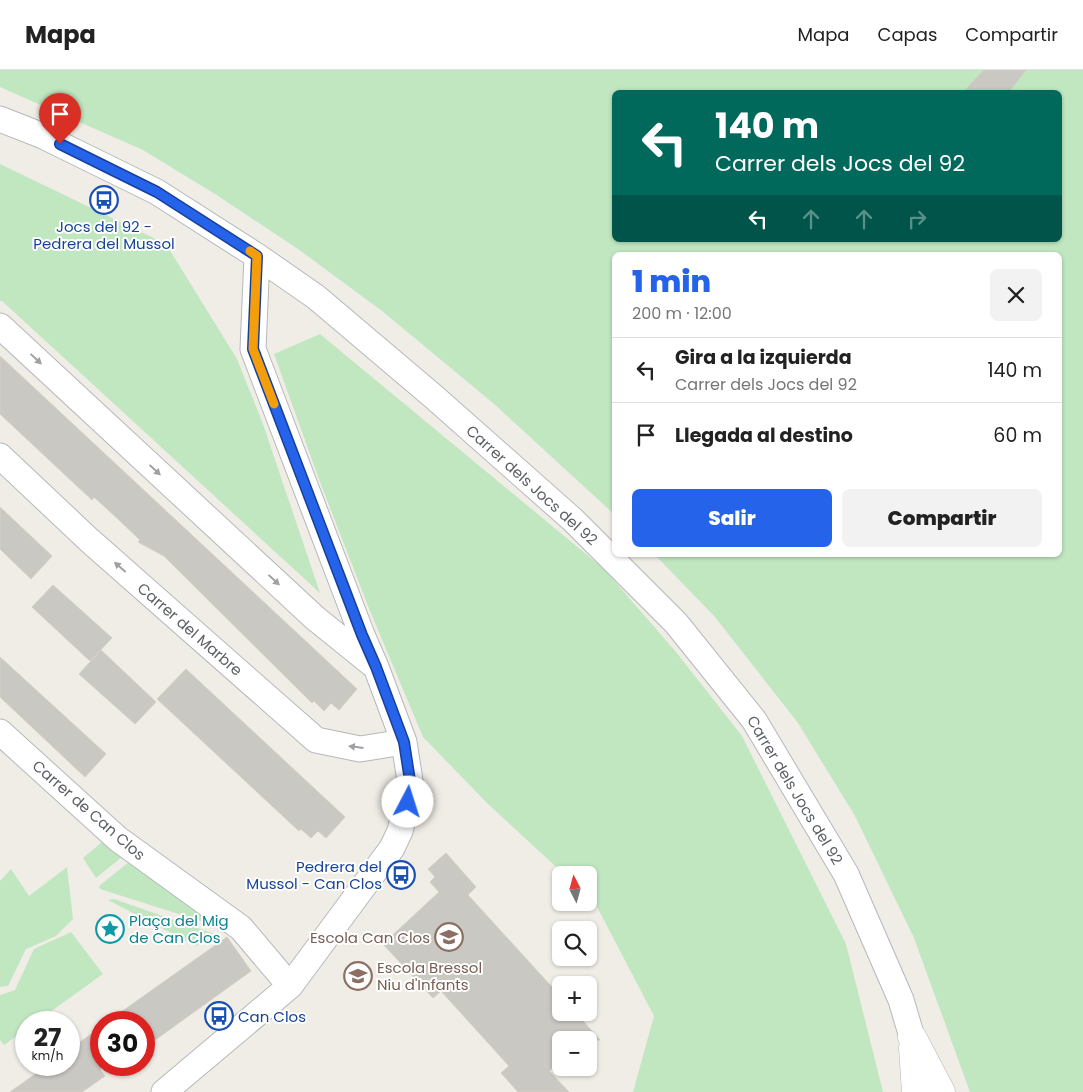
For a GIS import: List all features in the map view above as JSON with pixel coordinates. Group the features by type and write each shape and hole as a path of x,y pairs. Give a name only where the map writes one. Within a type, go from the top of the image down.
{"street":[{"name":"Carrer dels Jocs del 92","path":"0,120 43,136 157,192 257,256 316,297 434,397 573,520 676,623 754,720 846,874 901,1000 912,1037"},
{"path":"164,1092 290,986 392,848 400,831 411,787 404,742 253,349 257,256"},
{"path":"0,326 315,618 376,667"},
{"name":"Carrer del Marbre","path":"0,456 89,540 316,740 360,749 404,742"},
{"name":"Carrer de Can Clos","path":"0,732 118,839 241,928 290,986"},
{"path":"912,1037 916,1092"},
{"path":"912,1037 941,1092"}],"green space":[{"path":"0,70 1083,70 1083,1092 970,1092 914,938 855,816 798,723 715,617 657,557 1062,557 1062,252 612,252 612,512 493,403 382,311 298,249 215,194 143,150 0,87"},
{"path":"0,164 166,244 237,359 263,424 320,593 0,301"},
{"path":"320,334 604,569 676,652 742,736 846,944 883,1092 633,1092 654,1016 598,909 598,866 555,866 488,804 423,737 370,611 320,482 274,354"},
{"path":"102,842 122,857 96,878 83,858"},
{"path":"129,862 212,922 210,924 100,889 99,886"},
{"path":"67,867 73,919 56,936 26,949 8,986 0,987 0,881 11,869 29,896"},
{"path":"114,899 218,936 196,946 108,900"},
{"path":"71,932 103,974 51,1011 15,1011 15,1037 4,1045 0,1040 0,995 15,990 34,949"}],"building":[{"path":"984,70 1026,70 1011,90 965,90"},
{"path":"0,356 357,689 339,710 331,703 324,711 314,701 312,703 164,556 138,542 140,540 118,519 94,497 92,500 0,414"},
{"path":"0,507 52,556 31,579 0,549"},
{"path":"53,585 112,638 90,661 32,607"},
{"path":"101,650 156,702 135,724 79,674"},
{"path":"0,657 106,754 85,777 0,697"},
{"path":"186,669 345,817 326,838 318,831 311,838 301,829 299,831 157,699"},
{"path":"446,853 476,887 468,895 552,987 552,1021 583,1021 592,1031 552,1031 552,1068 549,1071 569,1092 518,1092 501,1073 509,1066 441,991 433,998 383,944 439,892 430,882 435,877 428,869"},
{"path":"227,937 251,971 155,1040 155,1011 123,1011"},
{"path":"90,1035 90,1076 105,1076 82,1092 10,1092 33,1076 80,1076 80,1042"}],"slow traffic":[{"path":"250,251 257,256 253,349 274,404"}],"place":[{"name":"Jocs del 92 - Pedrera del Mussol","path":"104,200"},
{"name":"Pedrera del Mussol - Can Clos","path":"401,875"},
{"name":"Plaça del Mig de Can Clos","path":"110,929"},
{"name":"Escola Can Clos","path":"449,937"},
{"name":"Escola Bressol Niu d'Infants","path":"358,976"},
{"name":"Can Clos","path":"219,1016"}],"route":[{"path":"60,144 157,192 257,256 253,349 404,742 411,787 408,802"}]}
